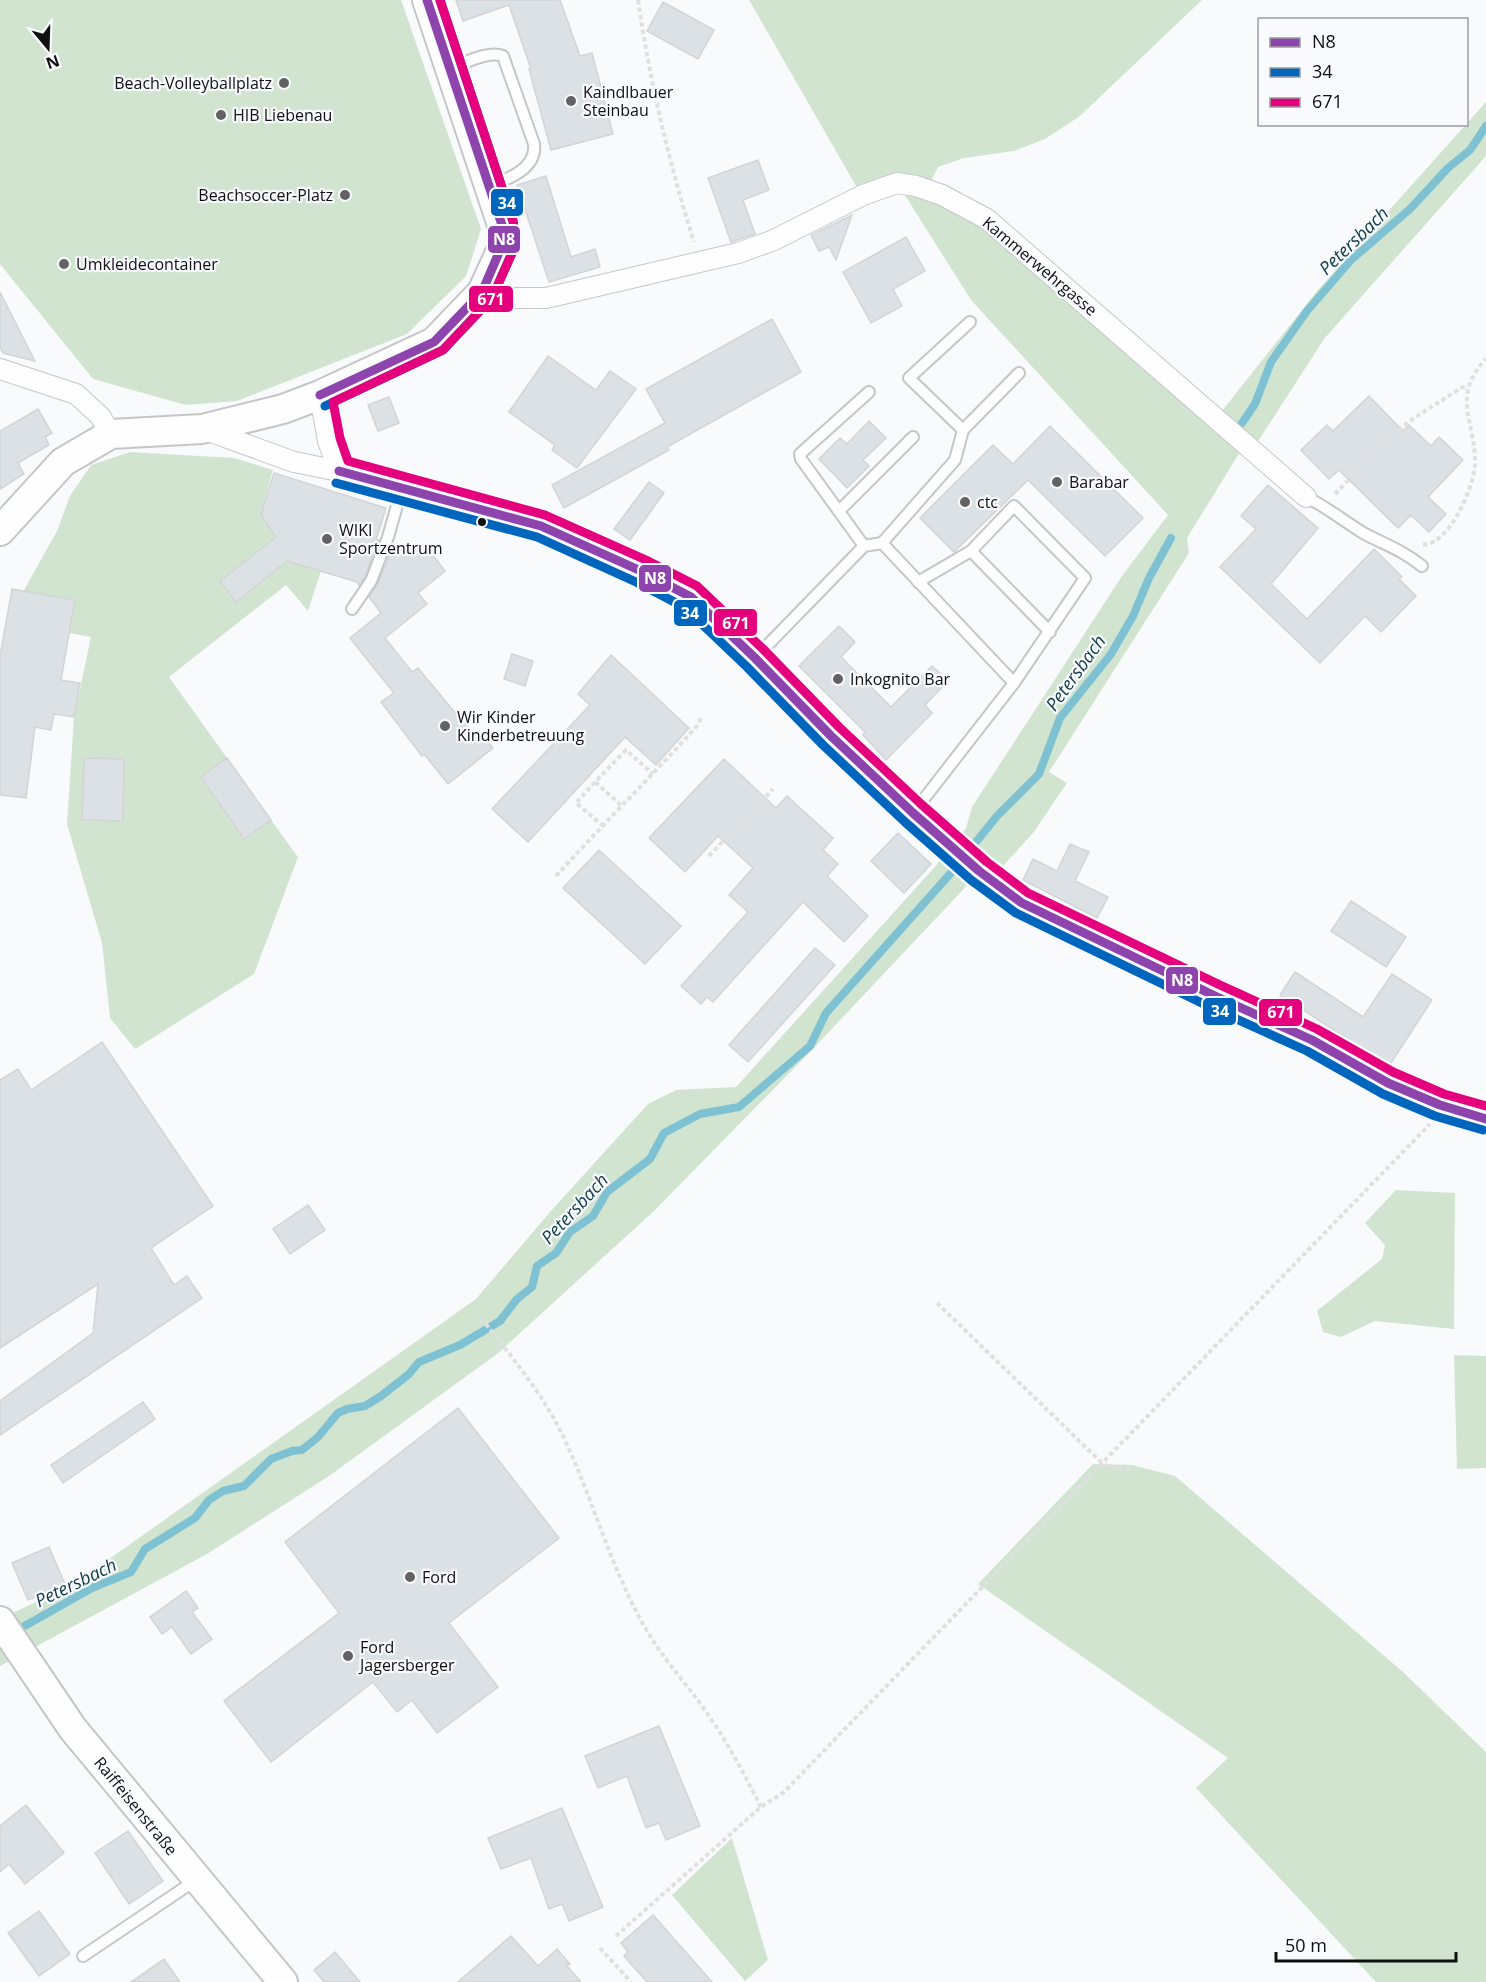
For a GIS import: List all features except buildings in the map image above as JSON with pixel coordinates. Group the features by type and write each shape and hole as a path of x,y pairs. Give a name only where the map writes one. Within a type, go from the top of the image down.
{"main road":[{"path":"0,531 63,462 111,434 202,429 283,408 320,394 434,342 482,292 504,241 502,225 427,0"},
{"name":"Raiffeisenstraße","path":"0,1621 73,1729 283,1982"}],"street":[{"name":"Kammerwehrgasse","path":"482,292 507,298 546,298 738,253 774,240 863,195 897,183 916,186 942,195 987,219 1306,496"},
{"path":"2,369 76,394 100,416 111,434"},
{"path":"320,394 328,441 339,471"},
{"path":"202,429 294,462 339,471 541,526 641,571 691,597 756,658 831,736 913,813 979,871 1033,908 1312,1040 1388,1083 1440,1105 1486,1119"}],"lane":[{"path":"450,68 482,57 498,54 503,56 534,144 535,152 532,159 522,170 510,179 489,186"},
{"path":"963,430 909,378 970,322"},
{"path":"756,658 864,546 882,543 955,460 963,430 1019,373"},
{"path":"864,546 801,459 800,454 869,392"},
{"path":"839,511 913,437"},
{"path":"352,609 371,581 388,537 402,488"},
{"path":"1306,496 1326,506 1364,533 1404,552 1422,566"},
{"path":"913,813 1014,683 1085,578 1014,506 971,551 918,582"},
{"path":"882,543 1014,683"},
{"path":"971,551 1050,632"},
{"path":"83,1956 196,1880"}],"path":[{"path":"638,0 645,46 675,182 701,262"},
{"path":"1436,541 1452,525 1471,483 1475,463 1467,403 1468,386 1486,359"},
{"path":"1326,506 1343,484 1389,438 1411,420 1461,388 1468,386"},
{"path":"556,876 621,805 653,774 697,726 701,718"},
{"path":"602,825 576,802 626,750 653,774"},
{"path":"595,782 621,805"},
{"path":"709,856 773,789"},
{"path":"616,1936 761,1807 784,1792 1432,1122 1440,1105"},
{"path":"937,1303 1102,1464 1113,1468 1133,1470"},
{"path":"481,1318 539,1394 563,1437 632,1601 652,1639 709,1715 737,1760 761,1807"},
{"path":"600,1948 631,1982"}],"green space":[{"name":"HIB Liebenau","path":"0,0 401,0 481,229 466,276 407,334 237,401 186,405 93,379 0,264"},
{"path":"749,0 1202,0 1080,116 1045,139 1014,151 964,158 938,167 930,183 859,191"},
{"path":"1486,102 1486,156 1324,339 1257,443 1222,411 1317,291 1465,126 1468,126 1468,122"},
{"path":"903,192 915,193 978,221 1036,267 1240,452 1187,538 1189,553 1049,772 1067,783 1033,833 1001,868 992,859 809,1053 654,1211 497,1354 329,1476 207,1554 0,1666 0,1619 74,1584 476,1299 550,1212 648,1104 676,1090 736,1087 933,869 966,828 972,807 1122,576 1168,515 971,300"},
{"path":"130,452 234,458 273,470 261,515 293,562 321,571 308,611 286,585 169,677 227,758 201,778 244,838 271,820 298,857 254,974 135,1049 110,1018 102,943 67,824 74,717 91,637 69,633 23,592 57,531 70,496 91,465"},
{"path":"1396,1190 1455,1193 1454,1329 1375,1321 1341,1337 1323,1332 1317,1311 1382,1259 1385,1245 1365,1223"},
{"path":"1454,1355 1486,1356 1486,1468 1457,1469"},
{"path":"1093,1464 1132,1465 1175,1476 1403,1672 1486,1752 1486,1982 1376,1982 1196,1788 1228,1758 978,1584"},
{"path":"732,1838 768,1960 745,1981 672,1895"}],"waterway":[{"name":"Petersbach","path":"1242,423 1255,404 1271,362 1307,311 1351,260 1410,209 1448,168 1470,150 1486,126"},
{"name":"Petersbach","path":"14,1632 92,1588 131,1572 145,1549 195,1518 209,1500 223,1491 244,1486 271,1459 292,1451 302,1450 318,1437 338,1413 365,1406 381,1396 409,1374 419,1362 460,1345 500,1321 517,1299 532,1287 537,1266 556,1253 570,1232 593,1216 607,1192 650,1159 664,1133 700,1114 739,1107 810,1046 826,1013 950,874 997,816 1039,774 1060,718 1111,654 1133,616 1149,578 1171,538"}],"transit line":[{"name":"N8","path":"320,395 434,342 482,292 504,241 502,225 427,0"},
{"name":"34","path":"325,406 443,350 492,298 516,244 513,221 440,0"},
{"name":"671","path":"440,0 513,221 516,244 492,298 443,350 333,402 340,438 348,461 545,515 646,560 697,586 839,727 921,804 987,862 1028,893 1317,1029 1393,1072 1444,1094 1486,1106"},
{"name":"N8","path":"339,471 541,526 641,571 691,597 755,658 831,736 913,813 979,871 1022,903 1312,1040 1388,1083 1440,1105 1486,1119"},
{"name":"34","path":"336,483 537,537 636,582 684,607 747,667 823,745 905,822 971,880 1016,913 1210,1007 1307,1051 1383,1094 1435,1116 1483,1130"}],"place":[{"name":"Beach-Volleyballplatz","path":"284,83"},
{"name":"Kaindlbauer Steinbau","path":"571,101"},
{"name":"HIB Liebenau","path":"221,115"},
{"name":"Beachsoccer-Platz","path":"345,195"},
{"name":"Umkleidecontainer","path":"64,264"},
{"name":"Barabar","path":"1057,482"},
{"name":"ctc","path":"965,502"},
{"name":"WIKI Sportzentrum","path":"327,539"},
{"name":"Inkognito Bar","path":"838,679"},
{"name":"Wir Kinder Kinderbetreuung","path":"445,726"},
{"name":"Ford","path":"410,1577"},
{"name":"Ford Jagersberger","path":"348,1656"}]}
